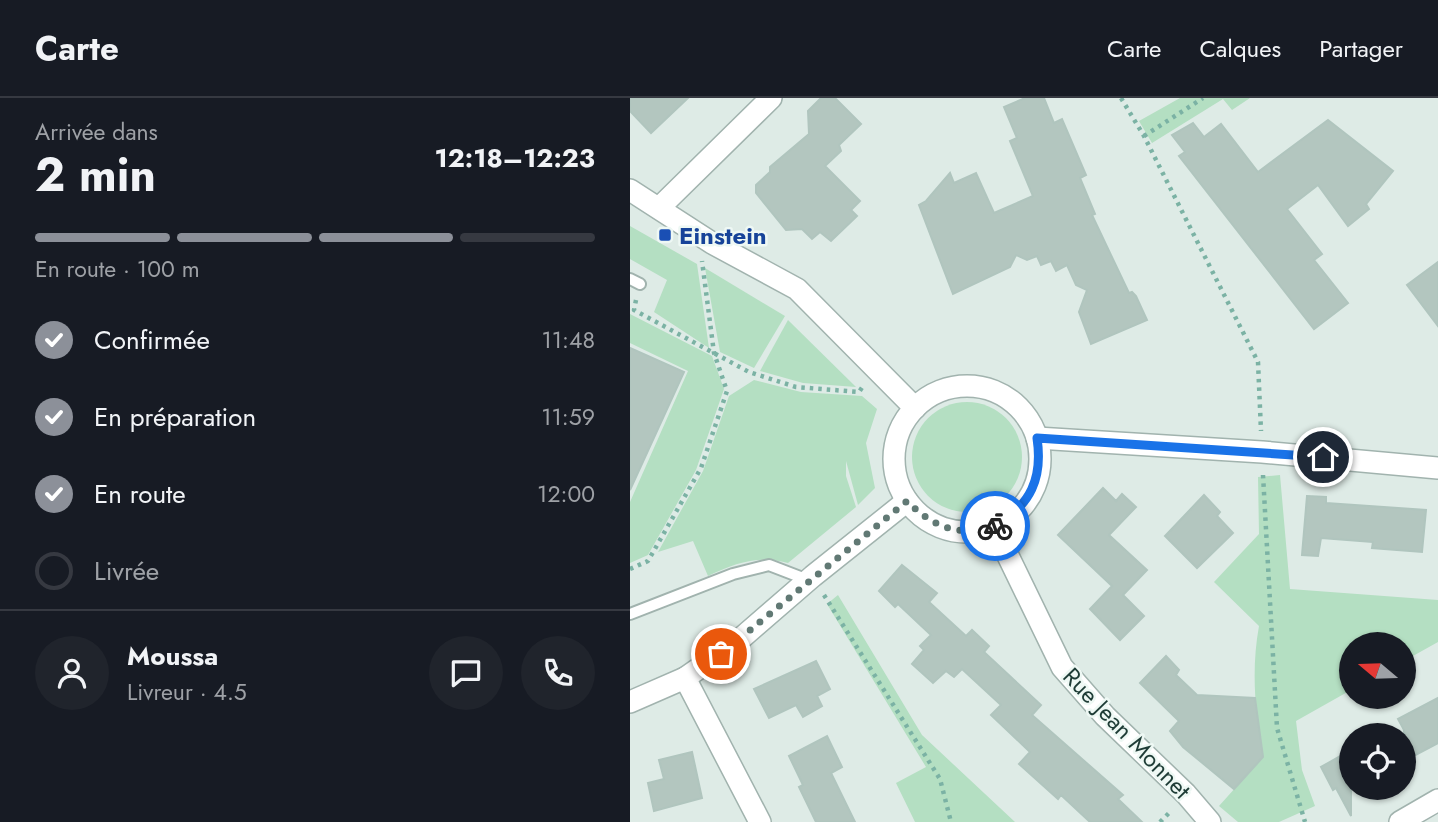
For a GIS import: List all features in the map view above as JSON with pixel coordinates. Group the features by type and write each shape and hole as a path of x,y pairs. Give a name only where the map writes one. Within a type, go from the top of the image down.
{"street":[{"path":"659,208 771,98"},
{"path":"630,190 712,243 797,289 915,408"},
{"path":"974,386 995,391 1013,402 1028,418 1037,438 1040,459 1037,480 1027,500 1013,516 994,527 970,532 946,529 924,518 907,501 897,478 895,453 901,428 915,408 932,394 952,387 974,386"},
{"path":"1037,438 1262,452 1438,468"},
{"path":"630,702 685,678 738,641 810,578 907,501"},
{"name":"Rue Jean Monnet","path":"994,527 1062,667 1105,716 1186,794 1210,822"},
{"path":"685,678 760,822"},
{"path":"1400,822 1438,800"}],"lane":[{"path":"630,614 733,574 769,565 810,578"}],"path":[{"path":"1144,136 1203,98"},
{"path":"630,569 649,561 701,468 727,391 714,353 701,263 712,243"},
{"path":"635,282 634,310 749,372 796,387 859,392 877,368"},
{"path":"810,578 940,779 951,822"}],"green space":[{"path":"1180,98 1250,98 1232,110 1223,99 1152,143 1139,121"},
{"path":"630,226 697,264 709,348 654,312 667,280 630,259"},
{"path":"705,268 785,316 754,368 720,352"},
{"path":"630,314 712,356 724,389 696,470 648,555 630,563 630,502 688,371 630,343"},
{"path":"788,320 856,387 803,383 760,371"},
{"path":"754,380 801,392 862,396 877,409 866,443 875,488 858,505 846,461 846,476 856,507 788,563 756,560 728,567 708,576 693,541 658,552 703,471 729,396"},
{"path":"967,402 988,406 1006,418 1018,436 1022,457 1018,478 1006,496 988,508 967,512 946,508 928,496 916,478 912,457 916,436 928,418 946,406"},
{"path":"1280,475 1290,589 1438,600 1438,642 1416,654 1416,632 1339,632 1339,697 1296,721 1302,770 1315,806 1279,822 1238,822 1219,806 1263,757 1255,692 1259,626 1214,582 1259,534 1258,477"},
{"path":"838,595 922,735 1015,822 915,822 896,783 926,767 827,604"}],"building":[{"path":"630,98 688,98 651,133 630,111"},
{"path":"821,98 835,98 861,124 839,145 841,151 825,166 860,201 851,210 857,216 831,241 820,232 812,239 802,229 786,230 756,193 756,185 770,172 770,167 809,134 808,111"},
{"path":"1025,98 1044,98 1054,123 1062,119 1086,175 1080,178 1095,214 1092,215 1129,293 1132,292 1136,296 1147,320 1091,344 1079,312 1087,290 1076,285 1067,265 1056,271 1051,261 1041,265 1037,256 1027,260 1016,255 1010,267 953,294 919,205 926,201 950,173 954,183 976,173 994,213 1033,196 1010,141 1017,138 1004,107"},
{"path":"1328,120 1393,171 1366,204 1369,209 1348,226 1318,185 1287,209 1322,254 1314,260 1348,303 1314,329 1179,156 1185,152 1172,135 1193,123 1204,137 1221,124 1258,172"},
{"path":"1438,262 1438,326 1407,285"},
{"path":"630,348 684,372 630,490"},
{"path":"1103,488 1116,501 1122,494 1136,507 1109,535 1147,570 1123,595 1144,616 1120,640 1090,609 1112,586 1058,535"},
{"path":"1204,495 1220,512 1217,516 1233,533 1197,568 1165,536"},
{"path":"1307,496 1326,497 1326,503 1426,510 1422,552 1372,548 1373,542 1321,538 1318,556 1302,555"},
{"path":"902,565 937,593 929,602 966,636 972,630 989,646 984,652 1041,705 1032,715 1123,795 1118,799 1142,822 1090,822 1061,795 1058,799 1019,764 1030,752 991,715 1001,705 962,669 954,677 946,671 933,683 912,664 924,650 920,646 931,635 898,604 895,607 879,591"},
{"path":"1166,656 1179,670 1176,675 1197,695 1255,698 1263,757 1234,789 1183,747 1170,731 1179,721 1140,683"},
{"path":"816,661 830,689 817,696 822,706 803,717 796,705 769,718 754,689"},
{"path":"1438,698 1438,743 1416,755 1416,723 1400,723 1398,719"},
{"path":"827,736 842,767 831,773 855,822 816,822 799,787 803,785 789,756"},
{"path":"692,752 702,798 654,811 648,783 664,779 659,760"},
{"path":"1339,757 1339,794 1336,788 1333,790 1321,767"},
{"path":"1342,800 1351,800 1351,816"}],"way so far":[{"path":"721,654 907,501 924,518 946,529 970,532 995,526"}],"place":[{"name":"Einstein","path":"665,235"}],"route":[{"path":"995,526 1013,516 1027,500 1037,480 1040,459 1037,438 1323,457"}]}
